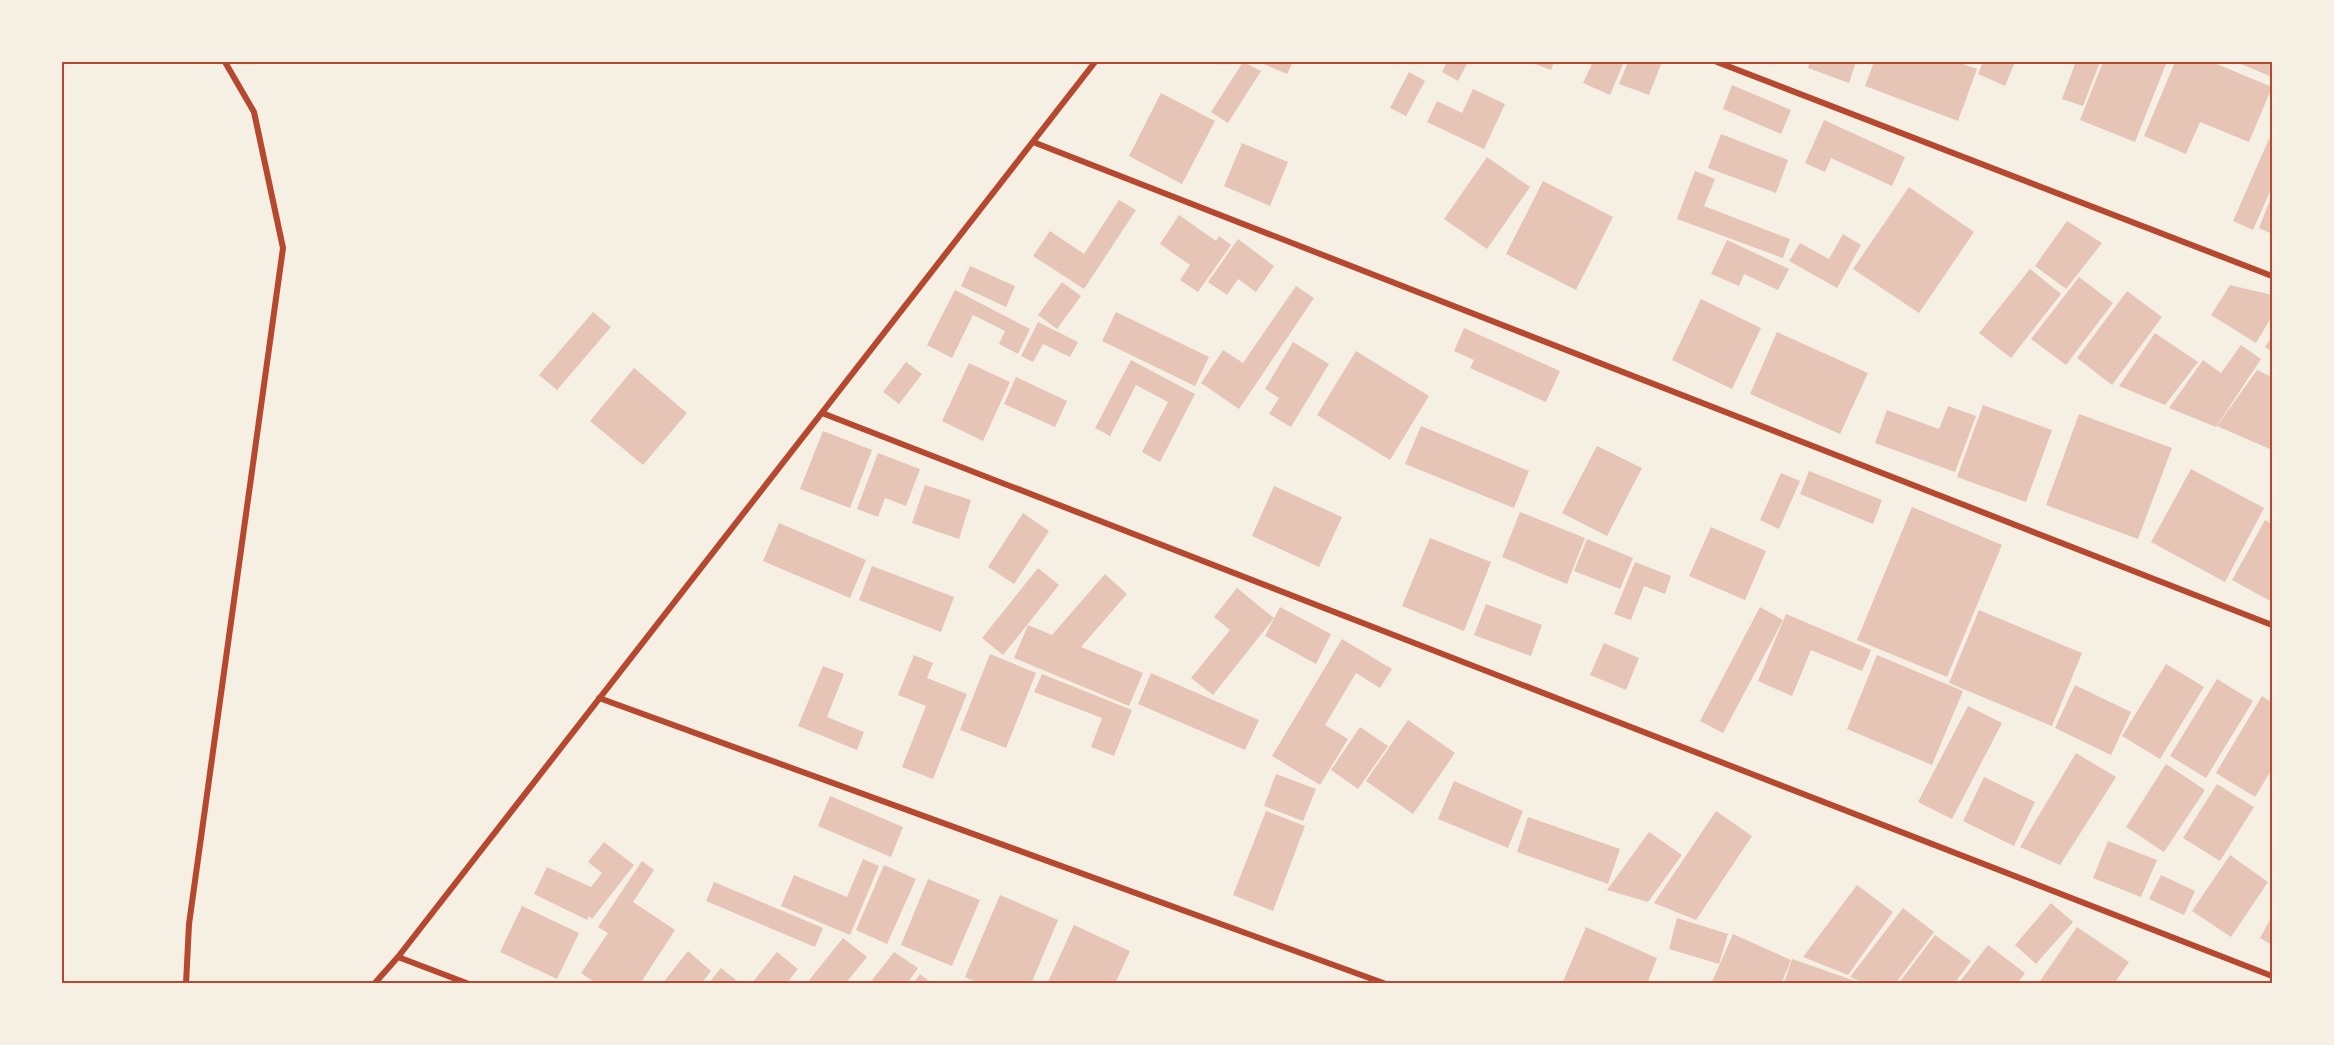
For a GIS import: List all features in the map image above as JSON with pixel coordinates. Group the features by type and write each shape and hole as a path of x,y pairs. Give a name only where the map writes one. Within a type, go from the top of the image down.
{"street":[{"path":"186,984 189,924 283,248 254,112 225,62"},
{"path":"374,984 398,957 1095,62"},
{"path":"1717,62 2272,276"},
{"path":"1033,142 2272,626"},
{"path":"822,413 2272,976"},
{"path":"599,698 1386,984"},
{"path":"398,957 468,984"}],"building":[{"path":"1243,62 1261,71 1228,123 1211,112"},
{"path":"1259,62 1293,62 1287,74"},
{"path":"1447,62 1468,62 1458,81 1442,72"},
{"path":"1530,62 1554,62 1551,70"},
{"path":"1586,62 1624,62 1610,95 1583,83 1592,64"},
{"path":"1628,62 1661,64 1649,95 1619,84"},
{"path":"1810,62 1856,62 1849,83 1808,68"},
{"path":"1874,62 1957,62 1977,69 1958,121 1865,86"},
{"path":"1983,62 2015,62 2005,86 1978,74"},
{"path":"2070,62 2100,62 2083,106 2062,99 2075,64"},
{"path":"2103,62 2160,62 2166,64 2135,142 2080,120"},
{"path":"2175,62 2212,62 2272,87 2249,142 2200,122 2186,154 2144,136"},
{"path":"2236,62 2272,62 2272,77"},
{"path":"1409,72 1425,81 1406,116 1390,108"},
{"path":"1732,85 1791,110 1781,134 1723,109"},
{"path":"1473,89 1505,104 1484,149 1427,122 1437,101 1462,113"},
{"path":"1161,93 1215,121 1182,184 1129,156"},
{"path":"1824,120 1905,157 1892,186 1831,158 1825,172 1805,163"},
{"path":"1721,134 1788,160 1776,193 1708,168"},
{"path":"2269,139 2272,141 2272,187 2253,230 2233,221"},
{"path":"1242,143 1288,162 1270,206 1224,186"},
{"path":"1487,157 1530,187 1487,249 1444,219"},
{"path":"1695,171 1715,179 1704,206 1790,239 1783,258 1677,219"},
{"path":"1543,181 1613,217 1576,290 1506,254"},
{"path":"1909,187 1974,232 1919,313 1853,269"},
{"path":"2272,195 2272,234 2259,228"},
{"path":"1119,200 1136,210 1084,289 1033,256 1050,231 1084,254"},
{"path":"1179,215 1216,241 1219,236 1231,245 1198,292 1180,280 1190,265 1160,244"},
{"path":"2067,221 2102,243 2066,289 2035,266"},
{"path":"1843,234 1861,245 1837,288 1789,261 1800,243 1829,259"},
{"path":"1238,239 1274,266 1256,292 1238,279 1227,295 1208,282"},
{"path":"1727,240 1789,269 1778,290 1744,274 1739,286 1711,274"},
{"path":"970,266 1015,286 1006,307 961,286"},
{"path":"2030,269 2061,294 2011,358 1979,333"},
{"path":"2079,277 2113,303 2066,365 2031,339"},
{"path":"1062,282 1081,296 1057,329 1038,315"},
{"path":"2230,285 2272,295 2272,316 2256,343 2211,315"},
{"path":"1296,286 1314,298 1239,409 1201,383 1223,350 1243,363"},
{"path":"955,290 1030,329 1018,354 999,344 1005,331 973,315 952,358 927,345"},
{"path":"2127,291 2162,317 2112,385 2077,358"},
{"path":"1701,299 1761,328 1732,389 1672,360"},
{"path":"593,312 611,327 557,390 539,375"},
{"path":"1116,312 1209,357 1195,386 1102,341"},
{"path":"1038,322 1078,342 1070,357 1043,344 1033,362 1021,356"},
{"path":"1464,328 1560,371 1546,402 1470,368 1474,360 1454,351"},
{"path":"1777,332 1868,373 1840,434 1750,394"},
{"path":"2155,333 2198,362 2165,405 2119,386"},
{"path":"2272,336 2272,352 2265,347"},
{"path":"1293,342 1329,364 1291,427 1269,414 1279,398 1265,389"},
{"path":"2241,345 2261,359 2216,427 2169,408 2203,360 2221,373"},
{"path":"1356,351 1429,396 1390,460 1317,415"},
{"path":"1131,360 1195,394 1160,462 1142,452 1168,402 1136,385 1110,436 1095,428"},
{"path":"906,362 922,374 899,404 883,392"},
{"path":"969,363 1010,382 983,441 942,421"},
{"path":"634,368 687,413 643,465 590,421"},
{"path":"2257,370 2272,377 2272,450 2217,426"},
{"path":"1016,377 1067,401 1055,427 1004,404"},
{"path":"1983,405 2052,430 2026,502 1957,477"},
{"path":"1948,406 1976,416 1955,472 1875,443 1887,410 1939,429"},
{"path":"2079,414 2172,448 2138,539 2046,505"},
{"path":"1421,426 1529,471 1514,508 1405,464"},
{"path":"823,431 872,450 850,508 800,489"},
{"path":"1597,446 1642,468 1607,536 1562,513"},
{"path":"878,453 920,469 906,506 885,498 878,517 857,509"},
{"path":"2191,469 2264,508 2225,582 2151,542"},
{"path":"1809,471 1882,500 1873,524 1800,494"},
{"path":"1781,473 1800,481 1779,529 1760,520"},
{"path":"925,485 971,500 959,539 912,523"},
{"path":"1274,486 1342,517 1319,567 1252,536"},
{"path":"1912,507 2002,545 1947,677 1857,640"},
{"path":"1520,512 1585,538 1567,584 1502,557"},
{"path":"1023,513 1049,531 1014,584 988,567"},
{"path":"2265,520 2272,524 2272,602 2232,580"},
{"path":"779,523 866,560 850,598 763,561"},
{"path":"1711,527 1766,551 1745,600 1689,576"},
{"path":"1430,538 1491,562 1464,631 1402,606"},
{"path":"1587,539 1633,558 1620,589 1574,571"},
{"path":"1635,562 1671,576 1665,594 1644,586 1631,620 1614,614"},
{"path":"872,566 954,597 941,632 859,600"},
{"path":"1038,568 1059,585 1003,655 982,638"},
{"path":"1105,574 1127,594 1081,647 1143,673 1129,706 1014,658 1028,625 1052,635"},
{"path":"1237,588 1274,618 1213,695 1191,678 1230,630 1214,617"},
{"path":"1486,604 1542,625 1531,656 1474,635"},
{"path":"1280,607 1331,634 1316,664 1265,636"},
{"path":"1760,607 1783,620 1723,733 1700,721"},
{"path":"1979,610 2082,653 2052,726 1949,683"},
{"path":"1786,614 1871,650 1862,671 1811,650 1792,696 1758,681"},
{"path":"1342,639 1392,669 1380,688 1356,673 1325,725 1348,739 1320,785 1272,756"},
{"path":"1604,643 1639,658 1626,690 1590,675"},
{"path":"990,654 1036,673 1006,748 960,730"},
{"path":"914,655 933,663 927,678 967,694 933,779 902,767 926,706 898,695"},
{"path":"1877,655 1963,691 1932,765 1847,729"},
{"path":"2166,664 2204,687 2160,759 2122,736"},
{"path":"823,666 844,674 827,717 864,732 857,750 798,726"},
{"path":"1151,673 1259,720 1245,750 1138,704"},
{"path":"1042,674 1132,710 1114,756 1091,747 1102,718 1034,692"},
{"path":"2217,679 2253,701 2206,778 2170,756"},
{"path":"2075,685 2131,712 2111,755 2055,728"},
{"path":"2262,696 2272,703 2272,769 2255,797 2216,773"},
{"path":"1968,706 2002,723 1952,819 1918,802"},
{"path":"1408,720 1455,753 1413,814 1366,781"},
{"path":"1360,727 1388,746 1358,789 1331,770"},
{"path":"2076,753 2116,777 2060,865 2020,847"},
{"path":"2166,764 2205,790 2164,852 2126,827"},
{"path":"1276,774 1316,789 1303,821 1264,806"},
{"path":"1984,777 2035,802 2014,846 1963,821"},
{"path":"1454,781 1523,811 1508,848 1438,819"},
{"path":"2217,784 2254,807 2220,861 2183,838"},
{"path":"830,796 903,827 891,857 818,826"},
{"path":"1266,811 1305,826 1273,911 1233,895"},
{"path":"1716,811 1752,836 1696,920 1654,903"},
{"path":"1528,817 1620,849 1608,884 1517,852"},
{"path":"1649,832 1682,855 1648,902 1607,890"},
{"path":"2108,841 2157,860 2141,897 2093,878"},
{"path":"604,842 634,865 592,919 589,916 587,920 534,894 547,867 591,887 602,873 588,862"},
{"path":"2230,855 2268,882 2231,937 2192,911"},
{"path":"863,859 879,866 850,935 781,906 794,875 847,897"},
{"path":"642,861 654,870 633,902 675,930 640,984 597,984 581,973 608,933 598,927"},
{"path":"884,865 916,879 887,944 856,930"},
{"path":"2161,875 2195,891 2184,915 2149,899"},
{"path":"928,879 980,900 952,966 901,945"},
{"path":"714,882 823,928 815,947 706,901"},
{"path":"1857,885 1893,912 1848,975 1803,957"},
{"path":"1000,895 1058,920 1031,984 982,984 965,977"},
{"path":"2051,903 2073,922 2036,964 2015,945"},
{"path":"522,906 579,933 557,979 500,952"},
{"path":"1903,908 1934,932 1895,984 1868,984 1850,977"},
{"path":"2272,916 2272,945 2260,938"},
{"path":"1677,918 1728,934 1719,964 1669,949"},
{"path":"1074,925 1130,951 1115,984 1047,984"},
{"path":"1586,927 1657,958 1647,984 1562,984"},
{"path":"2077,927 2129,962 2114,984 2038,984"},
{"path":"1733,934 1791,960 1781,984 1711,984"},
{"path":"1935,935 1971,961 1954,984 1898,984"},
{"path":"843,938 867,957 845,984 806,984"},
{"path":"1988,945 2025,973 2017,984 1958,984"},
{"path":"688,951 711,971 701,984 662,984"},
{"path":"777,952 798,969 786,984 751,984"},
{"path":"894,952 918,968 907,984 869,984"},
{"path":"1792,959 1861,983 1861,984 1784,983"},
{"path":"721,968 741,984 708,984"},
{"path":"920,974 933,984 913,984"}]}
